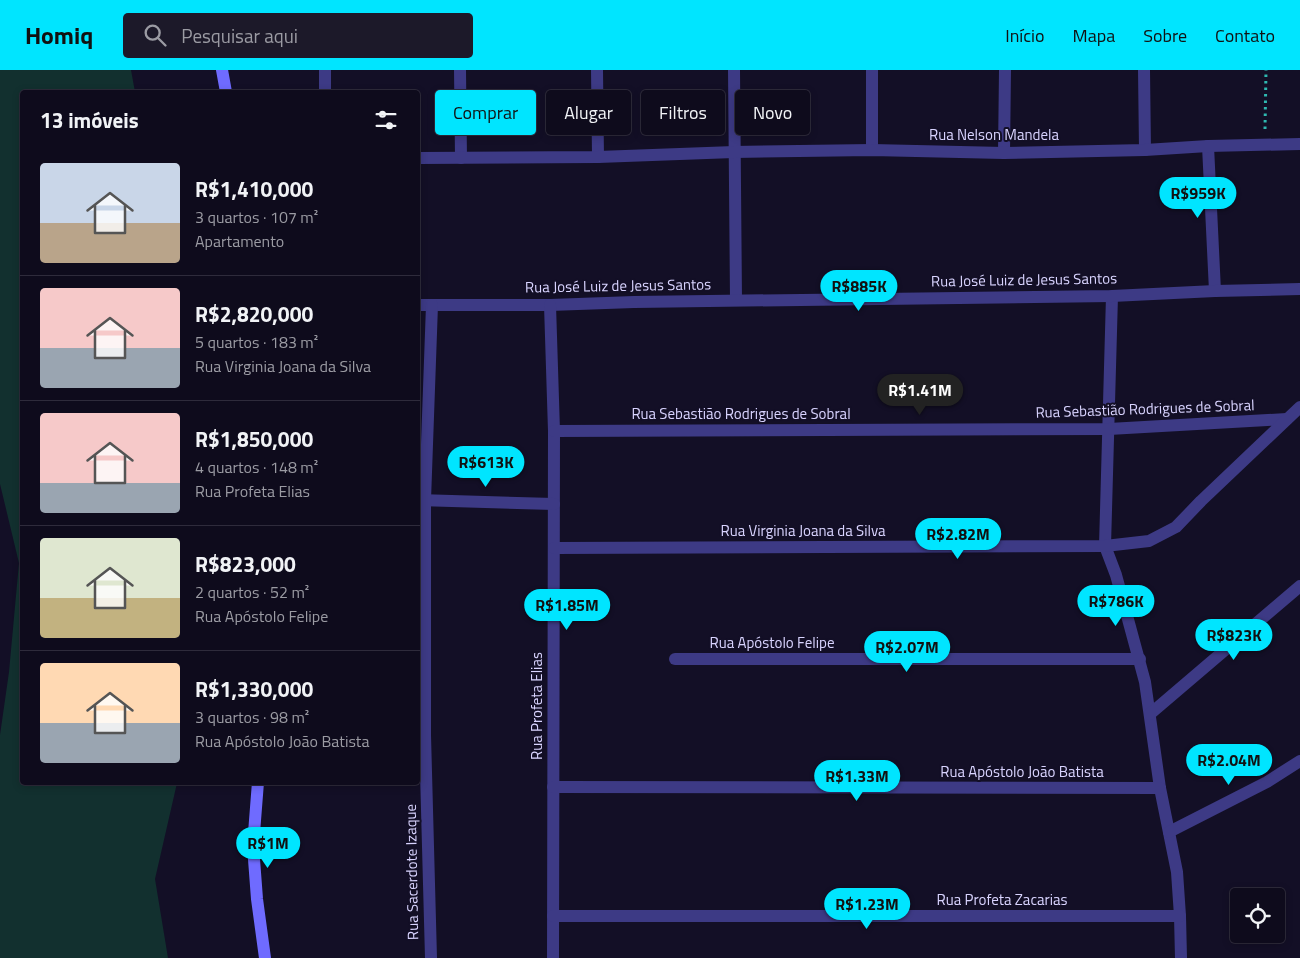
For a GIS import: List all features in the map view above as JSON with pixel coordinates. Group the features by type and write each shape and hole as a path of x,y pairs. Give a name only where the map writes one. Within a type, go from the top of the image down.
{"main road":[{"path":"222,70 226,90"},
{"path":"258,785 253,846 257,899 265,958"}],"street":[{"path":"325,70 325,90"},
{"path":"460,70 461,158"},
{"path":"597,70 598,157"},
{"path":"734,70 736,300"},
{"path":"872,70 872,150"},
{"path":"1004,153 1005,70"},
{"path":"1144,70 1145,150"},
{"name":"Rua Nelson Mandela","path":"420,158 598,157 734,152 872,150 1004,153 1300,144"},
{"path":"1208,146 1215,291"},
{"name":"Rua José Luiz de Jesus Santos","path":"420,305 550,305 736,300 1112,296 1300,289"},
{"path":"1112,296 1105,546 1116,575 1140,659 1160,788 1177,872 1181,958"},
{"name":"Rua Sacerdote Izaque","path":"431,958 421,500 432,305"},
{"name":"Rua Profeta Elias","path":"550,305 554,431 553,958"},
{"name":"Rua Virginia Joana da Silva","path":"554,548 1105,546 1149,541 1176,526 1300,407"},
{"name":"Rua Sebastião Rodrigues de Sobral","path":"554,431 1108,429 1287,419"},
{"path":"421,500 554,504"},
{"path":"1150,714 1300,586"},
{"name":"Rua Apóstolo Felipe","path":"675,659 1140,659"},
{"path":"1169,832 1267,782 1300,761"},
{"name":"Rua Apóstolo João Batista","path":"553,787 1160,788"},
{"name":"Rua Profeta Zacarias","path":"553,916 1180,916"}],"path":[{"path":"1265,144 1266,70"}],"green space":[{"path":"0,70 131,70 135,90 20,90 20,785 177,785 155,879 168,958 0,958 0,735 9,672 19,563 0,484"}]}
